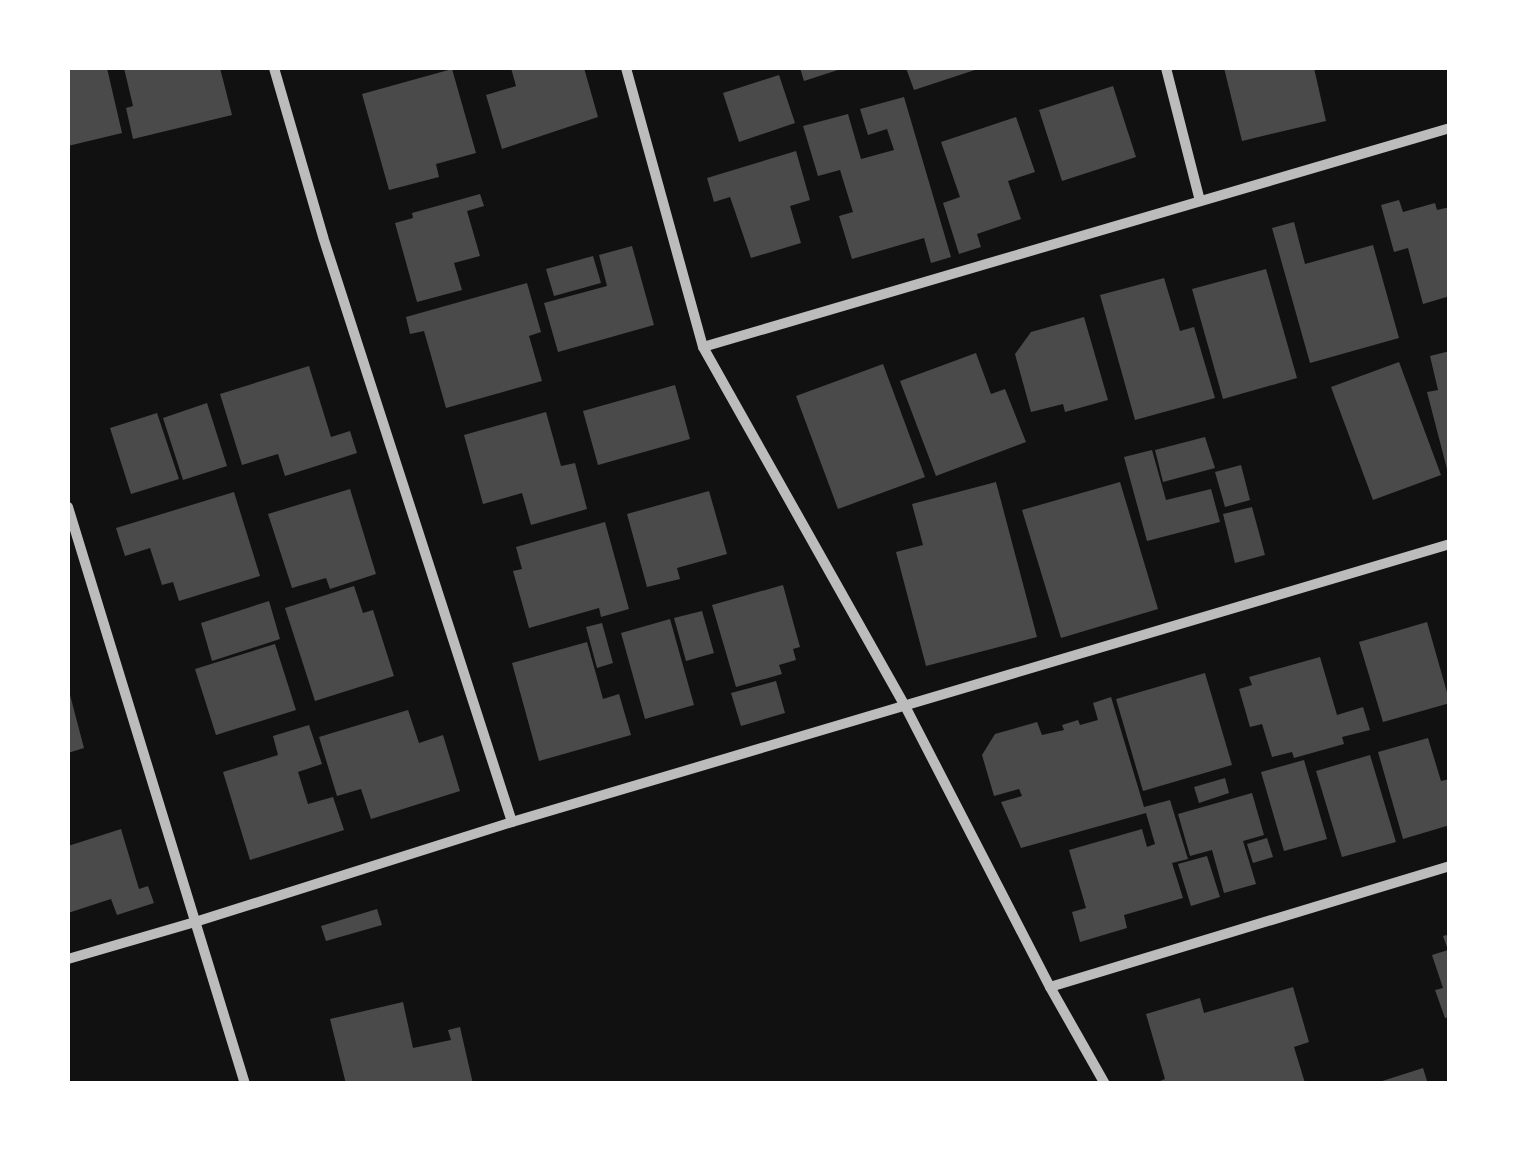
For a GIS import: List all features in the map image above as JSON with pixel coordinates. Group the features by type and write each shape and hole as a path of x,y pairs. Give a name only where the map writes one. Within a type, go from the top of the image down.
{"street":[{"path":"274,68 324,240 512,822"},
{"path":"626,68 704,347 905,706 1104,1084"},
{"path":"1166,68 1200,201"},
{"path":"704,347 1450,128"},
{"path":"68,507 245,1084"},
{"path":"68,959 512,822 1450,544"},
{"path":"1050,987 1450,866"}],"building":[{"path":"68,68 107,68 122,133 68,146"},
{"path":"124,68 220,68 232,115 133,139 126,108 133,106"},
{"path":"511,68 584,68 598,117 502,149 486,95 516,86"},
{"path":"800,68 844,68 804,81"},
{"path":"906,68 981,68 914,90"},
{"path":"1224,68 1314,68 1326,121 1242,141"},
{"path":"452,69 476,153 436,164 439,177 389,190 362,94"},
{"path":"779,75 795,123 739,142 723,93"},
{"path":"1113,86 1136,157 1062,181 1039,110"},
{"path":"904,97 951,257 931,263 924,238 852,259 839,216 853,212 840,170 818,176 803,126 848,114 861,159 894,150 887,129 868,135 860,109"},
{"path":"1016,117 1035,172 1008,181 1021,219 977,234 981,247 959,254 943,203 960,197 941,142"},
{"path":"796,151 810,200 790,206 801,243 751,258 730,197 714,202 707,178"},
{"path":"480,194 484,206 467,211 480,256 454,263 462,290 417,302 395,223 413,218 412,213"},
{"path":"1399,200 1403,212 1435,203 1437,210 1450,207 1450,296 1423,304 1408,248 1394,252 1381,205"},
{"path":"1294,222 1305,264 1373,245 1399,338 1310,363 1272,228"},
{"path":"632,246 654,325 558,352 544,303 607,286 599,255"},
{"path":"593,256 601,283 554,296 546,269"},
{"path":"1266,269 1297,378 1223,399 1192,289"},
{"path":"1164,278 1180,331 1194,327 1215,398 1135,420 1100,295"},
{"path":"527,283 541,332 529,336 542,381 446,408 424,331 410,334 406,317"},
{"path":"1084,317 1108,400 1065,412 1063,404 1031,412 1015,354 1031,332"},
{"path":"1450,351 1448,473 1427,392 1438,390 1430,356"},
{"path":"976,353 991,394 1005,389 1026,442 936,476 900,381"},
{"path":"1399,362 1441,475 1373,500 1331,387"},
{"path":"883,364 925,477 838,509 796,396"},
{"path":"309,366 331,437 350,431 357,453 285,476 278,454 242,465 220,394"},
{"path":"675,385 690,439 598,465 583,411"},
{"path":"207,403 227,466 183,480 163,418"},
{"path":"546,412 561,466 575,463 587,509 531,525 522,493 483,504 464,435"},
{"path":"157,413 179,479 131,494 110,428"},
{"path":"1205,437 1215,468 1163,482 1155,450"},
{"path":"1152,450 1166,500 1211,489 1220,522 1147,541 1124,457"},
{"path":"1241,465 1250,500 1225,507 1215,472"},
{"path":"996,482 1037,637 926,666 896,552 923,545 912,504"},
{"path":"1120,482 1158,609 1061,638 1022,510"},
{"path":"350,489 376,574 330,589 326,578 292,588 268,514"},
{"path":"709,491 727,554 677,568 680,579 647,587 627,514"},
{"path":"234,492 260,576 179,601 173,582 162,585 150,548 125,556 116,528"},
{"path":"1252,507 1265,555 1235,563 1223,514"},
{"path":"605,522 629,609 601,617 599,608 529,628 513,571 522,569 516,547"},
{"path":"783,585 800,647 793,649 796,660 779,665 782,674 736,687 712,605"},
{"path":"354,586 363,613 373,610 394,676 315,701 285,608"},
{"path":"269,601 280,639 212,661 201,623"},
{"path":"702,611 714,653 686,661 674,618"},
{"path":"670,619 694,705 645,719 621,633"},
{"path":"1427,622 1450,703 1383,722 1359,642"},
{"path":"602,623 613,663 597,668 586,627"},
{"path":"587,642 603,699 619,694 631,735 539,761 512,663"},
{"path":"275,644 296,710 216,735 195,669"},
{"path":"1320,657 1337,715 1363,707 1370,730 1342,737 1344,744 1294,758 1292,752 1272,757 1262,724 1250,727 1239,689 1252,685 1249,677"},
{"path":"1205,673 1232,765 1143,791 1116,699"},
{"path":"776,681 785,713 741,726 731,693"},
{"path":"68,692 84,748 68,753"},
{"path":"1111,697 1144,807 1170,800 1188,859 1172,863 1183,898 1124,915 1127,928 1080,942 1072,912 1086,908 1069,850 1142,829 1147,847 1155,844 1146,813 1021,848 1001,802 1022,796 1019,789 994,796 982,755 995,734 1037,722 1042,735 1064,730 1062,725 1078,720 1080,725 1098,720 1093,703"},
{"path":"408,710 419,743 443,735 460,791 371,819 361,789 337,796 319,737"},
{"path":"309,725 322,764 298,772 308,804 333,797 344,830 250,860 223,772 278,755 273,736"},
{"path":"1428,738 1441,781 1450,779 1450,825 1403,839 1378,752"},
{"path":"1370,755 1396,842 1342,857 1316,771"},
{"path":"1304,760 1327,839 1284,851 1261,772"},
{"path":"1225,778 1229,793 1199,803 1194,787"},
{"path":"1252,793 1264,835 1243,841 1256,884 1224,893 1212,850 1190,856 1178,814"},
{"path":"121,829 139,889 148,886 154,903 117,915 111,899 68,913 68,846"},
{"path":"1267,838 1273,857 1253,863 1247,844"},
{"path":"1207,856 1220,897 1191,906 1178,864"},
{"path":"377,909 382,925 326,941 321,926"},
{"path":"1450,934 1450,1017 1445,1018 1435,990 1443,988 1432,955 1448,950 1443,936"},
{"path":"1293,987 1309,1042 1294,1047 1305,1083 1152,1084 1165,1079 1146,1014 1200,998 1204,1013"},
{"path":"403,1002 413,1048 451,1040 448,1030 460,1027 473,1084 346,1084 330,1019"},
{"path":"1423,1068 1428,1084 1376,1084 1376,1083"}]}
